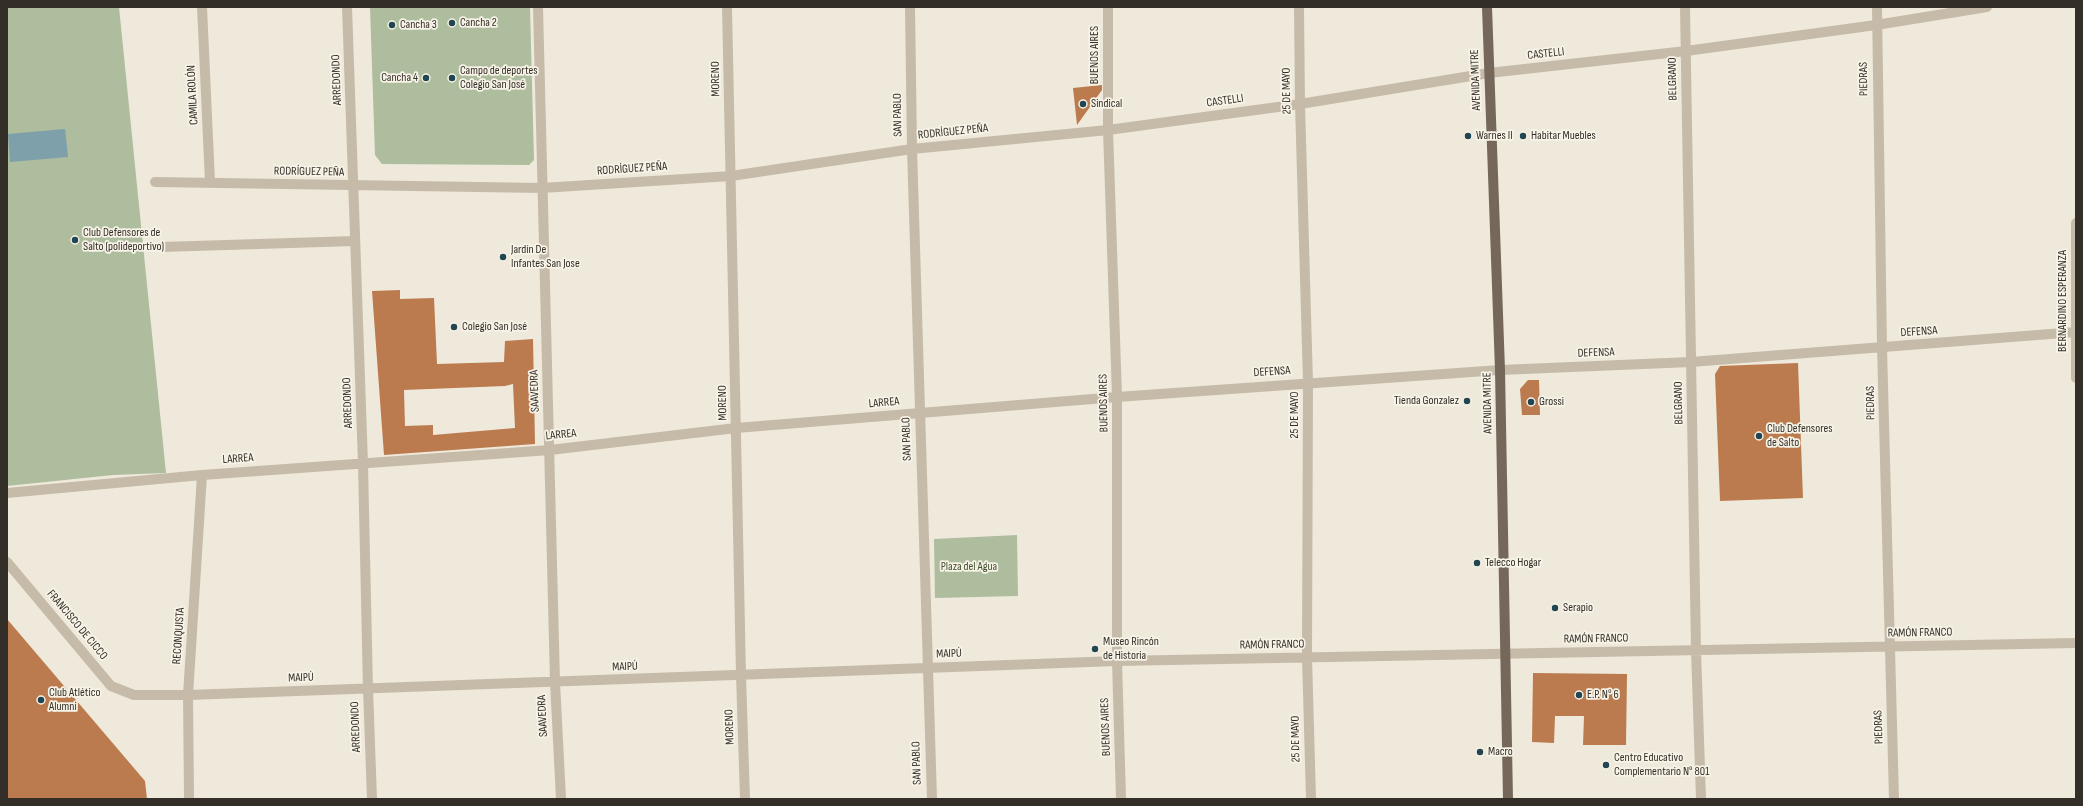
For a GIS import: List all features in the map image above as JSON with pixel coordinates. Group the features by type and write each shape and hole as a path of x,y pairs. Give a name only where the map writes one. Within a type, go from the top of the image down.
{"main road":[{"name":"AVENIDA MITRE","path":"1487,7 1500,370 1504,653 1508,799"}],"street":[{"name":"CAMILA ROLÓN","path":"202,7 210,182"},
{"name":"ARREDONDO","path":"347,7 363,464 372,799"},
{"name":"SAAVEDRA","path":"538,7 555,682 561,799"},
{"name":"MORENO","path":"727,7 745,799"},
{"name":"SAN PABLO","path":"910,7 919,413 932,799"},
{"name":"BUENOS AIRES","path":"1108,7 1108,130 1117,397 1117,661 1121,799"},
{"name":"25 DE MAYO","path":"1299,7 1300,104 1308,382 1307,657 1311,799"},
{"name":"BELGRANO","path":"1685,7 1696,650 1701,799"},
{"name":"PIEDRAS","path":"1877,7 1876,25 1882,347 1894,799"},
{"name":"CASTELLI","path":"1108,130 1300,104 1489,73 1686,51 1876,25 1987,7"},
{"name":"RODRÍGUEZ PEÑA","path":"155,182 542,188 731,176 912,149 1108,130"},
{"name":"BERNARDINO ESPERANZA","path":"2076,223 2076,378"},
{"path":"162,248 355,241"},
{"name":"DEFENSA","path":"1117,397 1308,382 1500,370 1691,362 2076,332"},
{"name":"LARREA","path":"7,493 202,475 550,450 736,428 1117,397"},
{"name":"RECONQUISTA","path":"189,799 188,695 202,475"},
{"name":"FRANCISCO DE CICCO","path":"7,562 111,686 134,695"},
{"name":"RAMÓN FRANCO","path":"1117,661 2076,643"},
{"name":"MAIPÚ","path":"134,695 188,695 368,689 1117,661"}],"green space":[{"name":"Club Defensores de Salto (polideportivo)","path":"7,7 119,7 166,473 113,475 7,486"},
{"name":"Campo de deportes Colegio San José","path":"370,7 530,7 534,160 529,165 382,164 375,155"},
{"name":"Plaza del Agua","path":"1017,535 1018,596 935,598 934,539"}],"water":[{"path":"65,129 68,157 10,162 8,134"}],"building":[{"name":"Sindical","path":"1102,85 1102,90 1077,125 1073,88"},
{"path":"400,290 400,299 434,298 437,364 504,362 505,341 533,339 535,444 384,455 372,291","holes":["513,384 515,428 433,435 433,425 405,426 404,390 505,386"]},
{"name":"Club Defensores de Salto","path":"1798,363 1803,498 1720,501 1715,374 1720,366"},
{"name":"Grossi","path":"1528,380 1539,380 1540,415 1522,415 1520,389"},
{"name":"Club Atlético Alumni","path":"7,619 145,781 147,799 7,799"},
{"name":"E.P. N° 6","path":"1533,673 1627,674 1626,745 1583,745 1584,716 1555,716 1554,743 1532,742"}],"place":[{"name":"Cancha 2","path":"452,23"},
{"name":"Cancha 3","path":"392,25"},
{"name":"Cancha 4","path":"426,78"},
{"name":"Campo de deportes Colegio San José","path":"452,78"},
{"name":"Sindical","path":"1083,104"},
{"name":"Warnes II","path":"1468,136"},
{"name":"Habitar Muebles","path":"1523,136"},
{"name":"Club Defensores de Salto (polideportivo)","path":"75,240"},
{"name":"Jardín De Infantes San Jose","path":"503,257"},
{"name":"Colegio San José","path":"454,327"},
{"name":"Tienda Gonzalez","path":"1467,401"},
{"name":"Grossi","path":"1531,402"},
{"name":"Club Defensores de Salto","path":"1759,436"},
{"name":"Telecco Hogar","path":"1477,563"},
{"name":"Serapio","path":"1555,608"},
{"name":"Museo Rincón de Historia","path":"1095,649"},
{"name":"E.P. N° 6","path":"1579,695"},
{"name":"Club Atlético Alumni","path":"41,700"},
{"name":"Macro","path":"1480,752"},
{"name":"Centro Educativo Complementario N° 801","path":"1606,765"}]}
